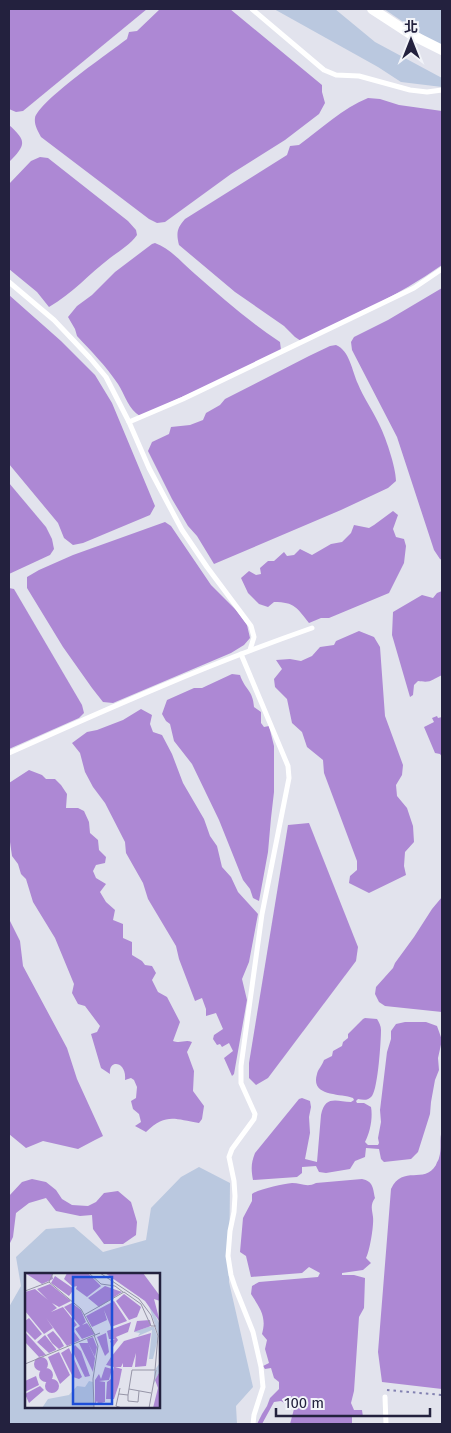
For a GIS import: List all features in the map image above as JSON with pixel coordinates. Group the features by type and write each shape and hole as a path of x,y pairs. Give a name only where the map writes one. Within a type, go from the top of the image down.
{"street":[{"path":"372,9 412,35 442,50"}],"lane":[{"path":"252,9 324,70 336,75 359,76 410,90 428,92 442,90"},
{"path":"128,422 183,399 390,300 414,288 442,269"},
{"path":"9,282 54,320 106,377 148,468 182,530 207,568 251,626 254,637 250,650"},
{"path":"9,752 250,650 312,628"},
{"path":"241,654 288,766 289,778 262,914 240,1066 241,1083 255,1114 254,1119 232,1149 229,1157 235,1196 228,1256 231,1275 253,1332 263,1387 253,1424"},
{"path":"385,1396 386,1424"}],"path":[{"path":"385,1396 386,1390 389,1389 442,1395"}],"shaded area":[{"path":"9,9 147,9 23,111 16,112 9,109"},
{"path":"160,9 230,9 322,85 325,103 319,114 285,140 231,174 165,222 157,223 149,219 41,137 36,128 35,118 39,110 61,89 127,39 129,32 137,31"},
{"path":"274,9 335,9 375,42 442,78 442,87 401,82 378,67"},
{"path":"384,9 442,9 442,45 436,44"},
{"path":"368,98 380,99 399,105 442,111 442,265 391,297 301,341 284,326 235,292 179,245 178,231 185,219 287,155 290,146 299,145 341,113"},
{"path":"9,125 19,135 22,143 19,151 9,162"},
{"path":"40,157 48,158 128,221 136,230 137,235 128,245 102,264 73,290 49,307 37,292 9,269 9,184 31,161"},
{"path":"155,243 171,253 236,310 280,342 281,350 273,356 140,416 130,406 118,384 108,371 77,336 68,317 77,306 92,295 115,272"},
{"path":"442,288 442,560 434,550 397,437 352,350 351,342 354,337 388,320"},
{"path":"9,295 61,341 95,375 112,403 155,506 150,515 83,543 73,545 64,538 58,523 9,464"},
{"path":"336,345 348,357 360,389 381,428 392,460 396,481 388,488 341,510 214,564 172,499 148,451 152,442 169,434 171,427 190,425 203,420 206,413 220,405 225,399 309,356"},
{"path":"9,483 46,527 52,539 54,549 50,555 9,574"},
{"path":"393,511 398,515 393,529 396,537 404,539 406,546 404,563 389,593 329,618 321,618 309,623 295,607 287,603 274,602 268,607 259,604 248,593 241,578 249,571 256,575 261,574 260,568 268,561 274,561 284,552 287,556 294,555 300,549 312,555 331,544 342,542 351,533 354,525 369,528"},
{"path":"165,522 171,526 211,585 236,610 247,625 250,638 244,645 231,653 113,703 103,702 63,647 27,588 27,577 73,555"},
{"path":"9,588 14,589 82,705 84,713 79,718 9,749"},
{"path":"442,591 442,675 429,681 418,681 414,685 413,695 410,697 392,635 393,612 422,595 433,598"},
{"path":"359,631 374,637 380,647 385,716 403,765 402,775 396,785 397,796 407,808 413,826 414,842 405,852 404,866 406,875 369,893 349,883 350,876 357,870 357,861 324,773 323,760 307,747 302,732 292,723 287,699 275,687 274,679 282,669 276,660 290,659 301,661 312,656 320,647 334,645 336,641"},
{"path":"232,674 240,675 252,697 254,707 261,712 261,723 264,727 269,726 274,746 274,792 268,852 259,901 253,898 250,889 243,880 219,820 192,764 174,741 170,724 162,714 167,700 194,688 202,688"},
{"path":"141,709 152,715 150,724 153,732 162,735 172,754 183,783 217,846 222,867 231,877 238,892 258,914 249,962 242,979 247,1000 234,1074 232,1076 224,1058 233,1051 229,1043 222,1047 220,1044 217,1045 213,1039 214,1035 223,1029 216,1013 206,1016 206,1009 202,998 195,1001 176,946 148,899 143,883 126,853 125,842 105,803 85,772 80,753 72,743 87,732 123,720"},
{"path":"437,716 438,718 442,717 442,757 440,754 435,753 424,727 434,722 432,718"},
{"path":"29,770 42,775 46,779 55,779 61,785 67,794 66,808 78,808 84,811 89,822 90,833 98,840 99,850 106,857 105,863 96,865 93,871 96,878 106,884 100,892 106,902 115,910 113,920 123,924 123,938 132,942 132,955 145,965 152,966 156,973 152,980 158,992 167,997 180,1022 173,1041 192,1042 187,1052 194,1071 193,1091 204,1106 202,1119 199,1123 177,1119 165,1120 159,1122 146,1132 135,1126 141,1122 139,1114 133,1109 131,1101 136,1098 137,1087 134,1080 131,1078 125,1080 123,1069 118,1064 112,1066 110,1074 101,1068 91,1034 97,1032 100,1026 85,1006 78,1004 72,993 74,984 55,938 33,902 26,879 21,874 18,864 12,856 9,841 9,783"},
{"path":"309,823 358,947 356,961 268,1078 256,1085 249,1078 249,1063 288,825"},
{"path":"442,897 442,1012 385,1006 379,1002 375,994 376,987 393,968"},
{"path":"9,919 20,941 23,966 67,1048 77,1079 103,1136 78,1149 43,1141 26,1148 9,1134"},
{"path":"365,1018 377,1019 381,1030 379,1064 374,1091 369,1099 358,1099 356,1101 371,1107 371,1125 365,1142 368,1145 378,1145 379,1143 380,1110 391,1031 396,1024 405,1022 426,1022 437,1026 442,1040 438,1058 439,1070 435,1080 430,1114 418,1152 411,1159 384,1162 381,1159 379,1149 366,1148 365,1157 355,1161 350,1169 326,1173 319,1172 316,1166 302,1167 302,1173 297,1177 253,1180 252,1166 255,1153 299,1099 302,1098 310,1101 311,1107 309,1117 310,1133 305,1159 317,1162 321,1115 325,1104 336,1100 351,1102 354,1100 353,1098 328,1093 318,1087 316,1081 318,1072 324,1060 332,1056 333,1051 342,1046 343,1042 348,1038 348,1034"},
{"path":"442,1130 442,1389 382,1382 378,1352 391,1189 401,1178 426,1174 431,1171 439,1159"},
{"path":"199,1167 230,1183 229,1282 253,1387 236,1406 237,1424 9,1424 9,1307 21,1286 16,1257 46,1229 74,1227 103,1252 146,1240 151,1208 181,1177"},
{"path":"32,1179 46,1182 56,1190 62,1199 72,1205 88,1206 96,1202 104,1193 118,1191 131,1202 137,1222 136,1235 123,1244 104,1244 93,1229 92,1215 80,1216 56,1211 46,1198 29,1203 16,1213 13,1237 9,1245 9,1196 22,1182"},
{"path":"362,1179 370,1183 375,1198 372,1205 371,1238 366,1258 371,1263 363,1270 342,1273 342,1275 354,1275 365,1278 364,1308 359,1317 354,1391 351,1403 354,1410 362,1410 363,1417 352,1417 352,1424 290,1424 294,1409 281,1401 274,1402 262,1424 257,1424 270,1398 279,1389 279,1382 274,1378 271,1368 265,1369 263,1366 269,1363 265,1349 267,1340 262,1334 263,1318 260,1308 251,1294 252,1286 259,1282 318,1277 320,1273 309,1267 302,1273 251,1277 246,1256 240,1252 243,1218 252,1201 252,1194 292,1183 310,1185"}]}
